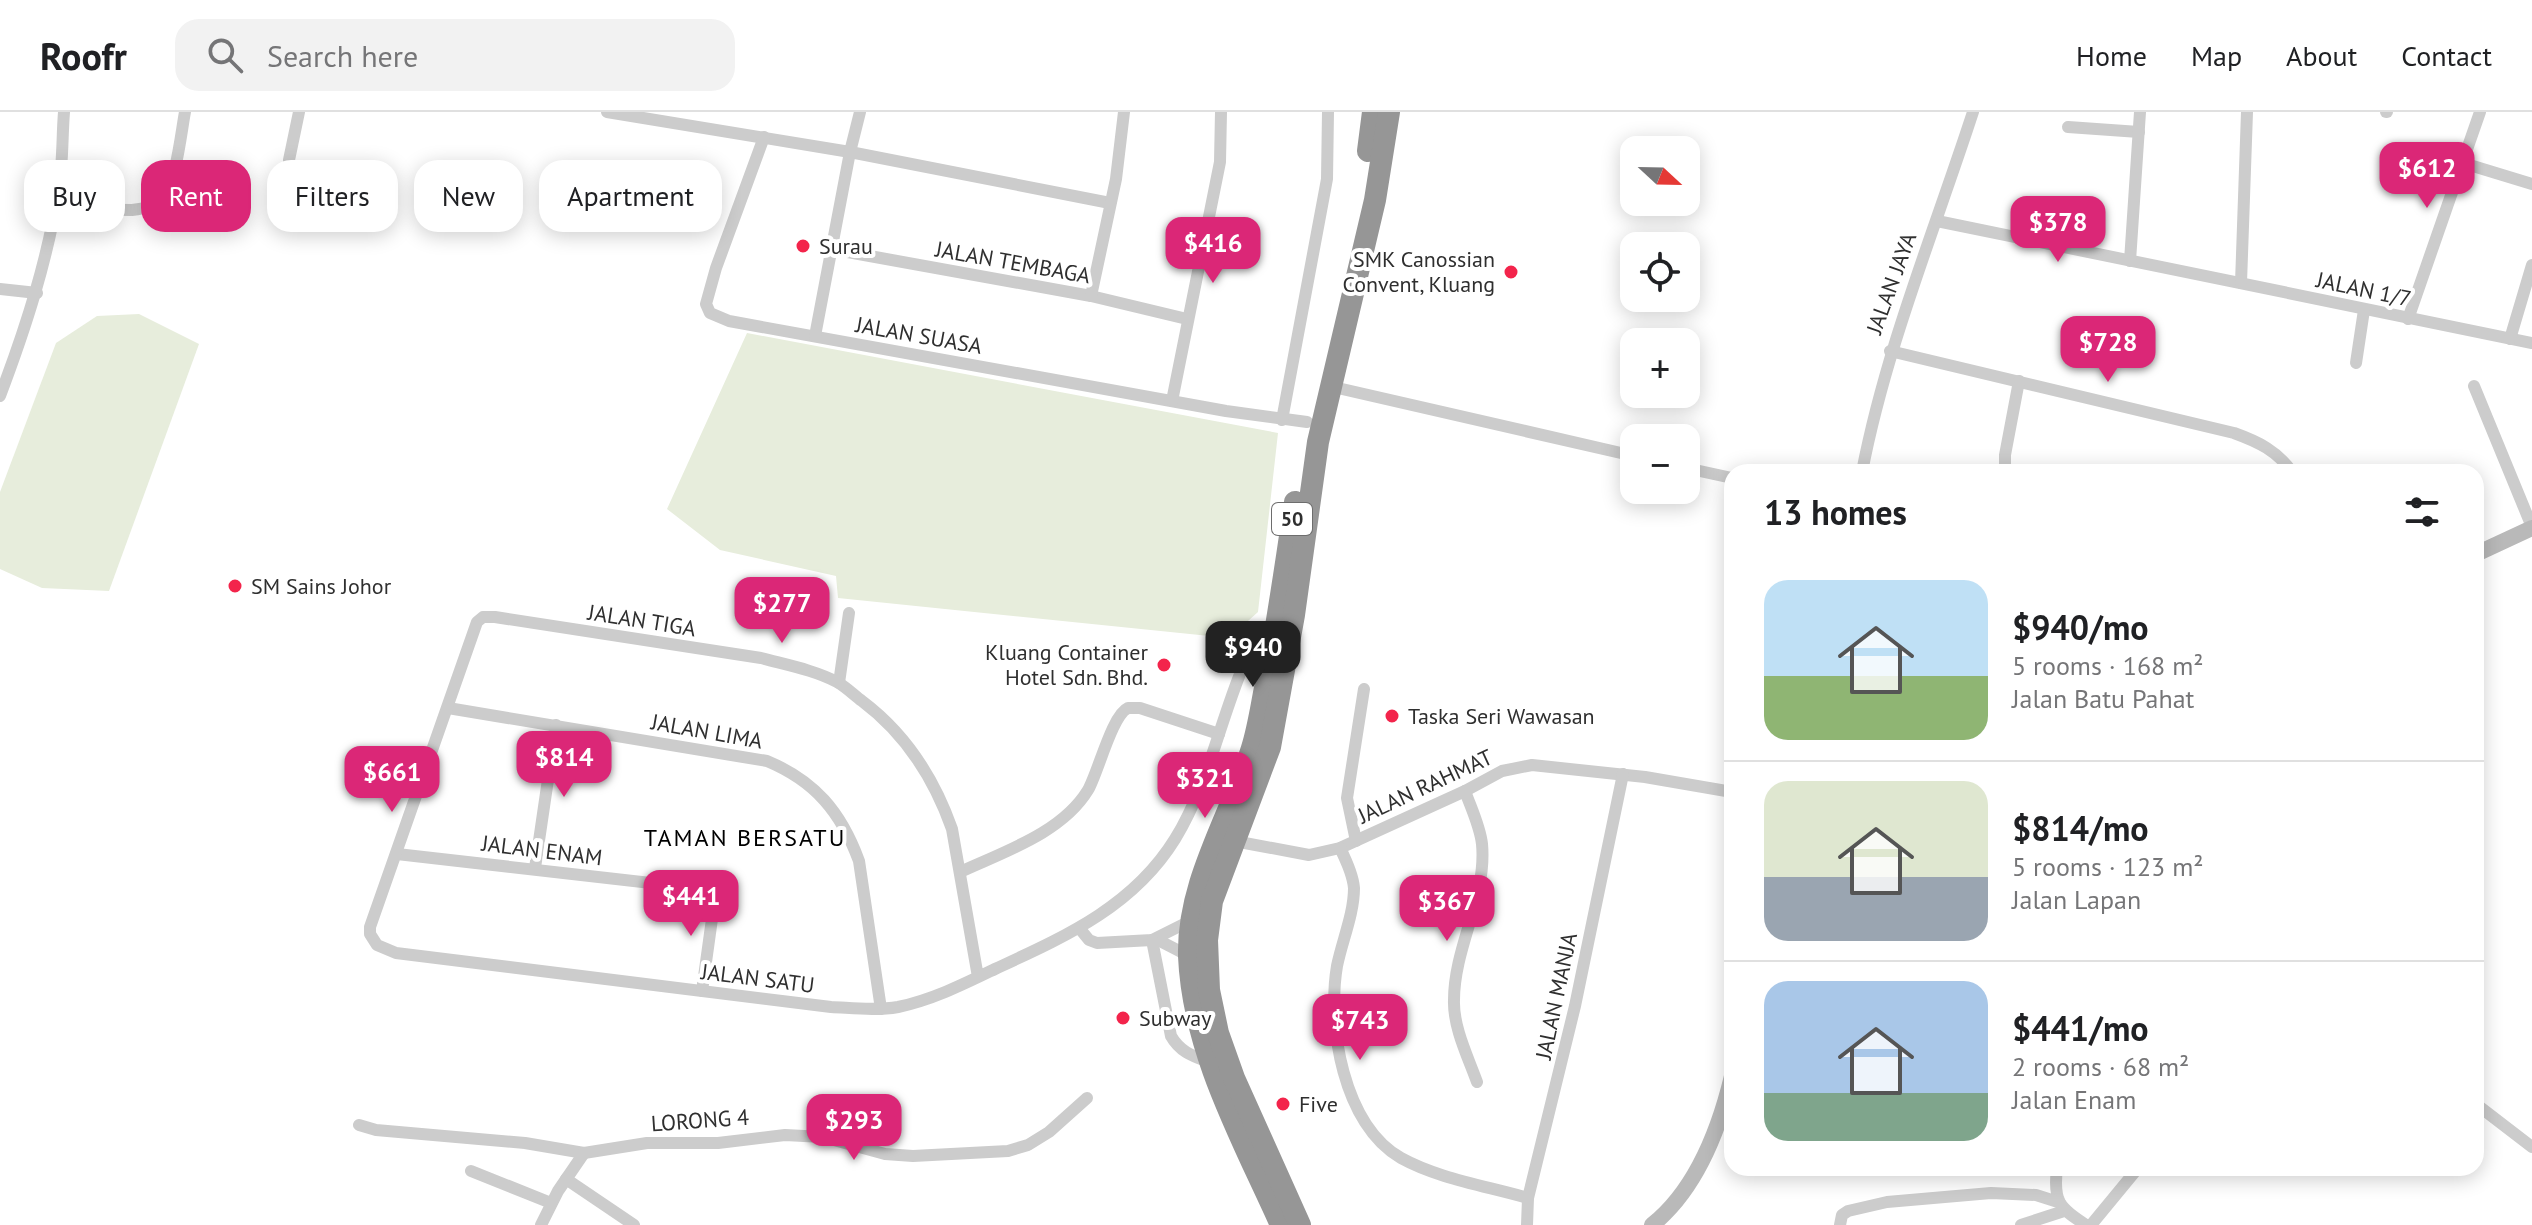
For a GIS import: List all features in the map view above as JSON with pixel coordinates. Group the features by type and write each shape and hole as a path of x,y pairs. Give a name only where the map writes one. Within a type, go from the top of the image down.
{"highway":[{"name":"50","path":"1281,1225 1209,1062 1189,956 1192,920 1211,849 1238,791 1253,745 1275,635 1307,422 1360,198 1373,112"},
{"name":"50","path":"1300,1225 1234,1078 1218,1033 1209,990 1207,940 1212,901 1270,747 1294,615 1318,442 1375,200 1389,112"}],"street":[{"path":"61,160 64,112"},
{"path":"125,209 143,209 163,199 169,186 185,112"},
{"path":"289,160 299,112"},
{"path":"607,112 850,152 1110,203"},
{"path":"815,336 860,112"},
{"path":"1091,296 1121,145 1124,112"},
{"path":"1172,401 1220,162 1221,112"},
{"path":"1282,420 1327,179 1328,112"},
{"name":"JALAN JAYA","path":"1863,464 1873,412 1890,351 1973,112"},
{"path":"2130,261 2140,112"},
{"path":"2241,283 2247,112"},
{"path":"2408,319 2480,112"},
{"path":"2068,127 2139,132"},
{"name":"JALAN SUASA","path":"764,137 716,268 706,308 710,313 729,321 1172,401 1307,422"},
{"path":"2463,163 2532,184"},
{"name":"JALAN 1/7","path":"1937,221 2532,343"},
{"path":"0,396 37,293 49,232"},
{"name":"JALAN TEMBAGA","path":"831,249 1091,296 1187,319"},
{"path":"2510,339 2532,265"},
{"path":"0,289 37,293"},
{"path":"2356,363 2364,310"},
{"path":"1890,351 2234,433 2266,446 2286,464"},
{"path":"2005,464 2019,381"},
{"path":"1329,386 1620,453"},
{"path":"2474,386 2532,527 2484,550"},
{"path":"1700,471 1724,476"},
{"path":"839,683 849,613"},
{"name":"JALAN TIGA","path":"448,708 477,622 489,616 761,658 802,668 839,683 890,724 923,766 952,829 978,977"},
{"name":"JALAN SATU","path":"448,708 369,931 377,945 385,950 702,991 831,1007 881,1009 930,997 1080,929 1145,881 1177,837 1192,805 1242,669 1251,652 1275,635"},
{"path":"1356,841 1347,790 1364,689"},
{"name":"JALAN LIMA","path":"448,708 767,761 809,784 840,819 859,861 881,1009"},
{"path":"960,872 1044,830 1077,805 1097,772 1119,716 1129,708 1140,708 1219,734"},
{"path":"535,868 556,725"},
{"name":"JALAN RAHMAT","path":"1234,841 1309,855 1340,848 1502,771 1532,765 1623,774 1724,791"},
{"name":"JALAN MANJA","path":"1527,1225 1528,1198 1575,1006 1623,774"},
{"path":"1465,791 1482,843 1481,862 1476,902 1455,983 1453,1003 1477,1082"},
{"path":"1340,848 1354,887 1333,992 1334,1016 1342,1066 1358,1109 1377,1137 1399,1157 1426,1169 1528,1198"},
{"name":"JALAN ENAM","path":"397,854 730,892"},
{"path":"702,991 716,890"},
{"path":"1080,929 1089,940 1097,943 1154,940 1192,920"},
{"path":"1154,940 1189,956"},
{"path":"1154,940 1171,1036 1185,1053 1209,1062"},
{"name":"LORONG 4","path":"359,1125 376,1130 525,1143 584,1153 655,1142 718,1143 785,1135 823,1137 898,1156 1008,1151 1028,1145 1049,1132 1087,1098"},
{"path":"1652,1225 1676,1200 1697,1171 1724,1107"},
{"path":"2484,1110 2532,1147"},
{"path":"541,1225 551,1203 584,1153"},
{"path":"471,1171 551,1203"},
{"path":"2057,1176 2056,1191 2061,1207"},
{"path":"1840,1225 1842,1215 1848,1211 1887,1202 1954,1195 2036,1195 2089,1225 2131,1176"},
{"path":"566,1179 634,1225"},
{"path":"2021,1225 2061,1207"}],"green space":[{"path":"139,314 199,344 109,591 42,588 0,569 0,492 56,343 97,316"},
{"path":"747,333 1278,433 1258,612 1229,638 838,598 836,576 720,550 667,509"}],"place":[{"name":"Surau","path":"803,246"},
{"name":"SMK Canossian Convent, Kluang","path":"1511,272"},
{"name":"SM Sains Johor","path":"235,586"},
{"name":"Kluang Container Hotel Sdn. Bhd.","path":"1164,665"},
{"name":"Taska Seri Wawasan","path":"1392,716"},
{"name":"Subway","path":"1123,1018"},
{"name":"Five","path":"1283,1104"}],"district":[{"name":"TAMAN BERSATU","path":"745,837"}]}
